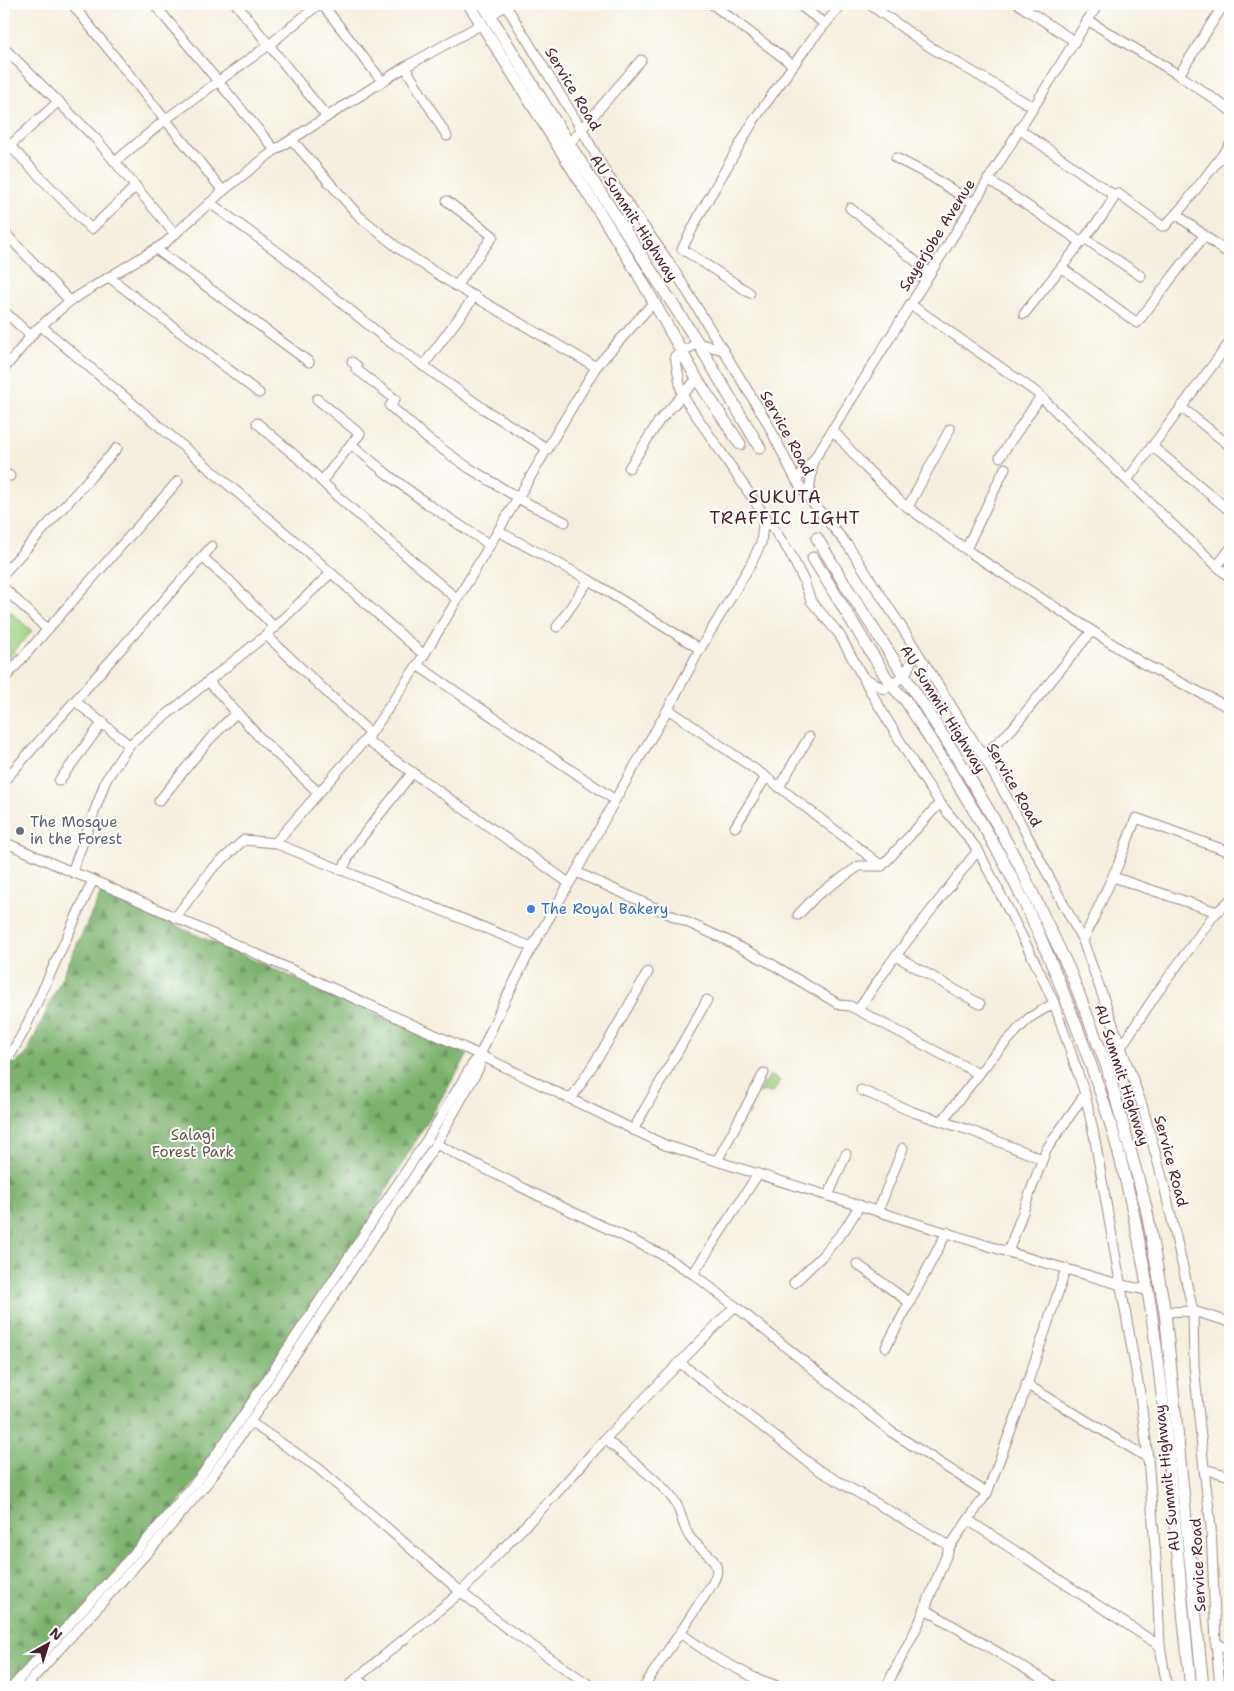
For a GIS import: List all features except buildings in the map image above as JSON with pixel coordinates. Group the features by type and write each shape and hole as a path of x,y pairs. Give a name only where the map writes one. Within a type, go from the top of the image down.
{"main road":[{"name":"AU Summit Highway","path":"469,4 486,19 569,144 698,343 760,448"},
{"name":"AU Summit Highway","path":"483,4 486,19 637,272 682,353 740,444"},
{"name":"AU Summit Highway","path":"817,538 844,583 959,760 999,828 1070,971 1107,1067 1146,1207 1165,1312 1203,1687"},
{"name":"AU Summit Highway","path":"813,558 891,685 906,701 992,840 1037,929 1058,977 1096,1076 1133,1210 1147,1290 1162,1396 1191,1687"}],"street":[{"path":"72,4 223,191"},
{"path":"154,4 275,150"},
{"path":"236,4 327,117"},
{"path":"115,162 166,119 270,45 321,4 382,81"},
{"path":"4,369 43,322 70,301 165,244 223,191 275,150 404,67 486,19 507,4"},
{"name":"Service Road","path":"507,4 606,174 671,265 767,422 796,480 849,547 983,756 1083,941 1142,1105 1163,1181 1193,1311 1194,1365 1211,1527 1216,1644 1220,1687"},
{"path":"712,4 793,65"},
{"path":"798,4 825,24"},
{"path":"750,293 682,249 754,120 793,65 842,4"},
{"path":"869,4 930,47 1033,107"},
{"path":"1018,4 1074,41"},
{"name":"Sayerjobe Avenue","path":"796,480 813,461 1097,4"},
{"path":"1179,75 1224,4"},
{"path":"1087,20 1179,75 1230,110"},
{"path":"4,48 96,139 175,234"},
{"path":"569,144 641,60"},
{"path":"404,67 447,136"},
{"path":"59,101 6,145 91,229 136,186"},
{"path":"1019,129 1115,196"},
{"path":"292,140 359,216 398,248 456,286 596,367"},
{"path":"1024,314 1103,215 1117,193 1162,226 1165,226 1230,145"},
{"path":"896,158 927,174 973,203"},
{"path":"988,179 1141,276"},
{"path":"447,201 492,236 456,286"},
{"path":"210,203 282,256 423,366 484,409 548,449"},
{"path":"850,208 930,273"},
{"path":"1176,214 1225,251"},
{"path":"4,232 70,301"},
{"path":"1062,268 1137,323 1204,236"},
{"path":"156,249 309,362"},
{"path":"108,277 259,393"},
{"path":"423,366 475,296"},
{"path":"275,844 368,736 424,655 596,367 653,303"},
{"path":"910,304 1041,396 1230,578"},
{"path":"4,311 32,336"},
{"path":"41,326 303,548 424,655"},
{"path":"1127,480 1230,342"},
{"path":"723,350 698,343 675,356 682,395 790,553 811,601 838,634 916,769 940,803 978,850 1036,964 1054,1004 1085,1094 1140,1394 1148,1458 1156,1559 1160,1646 1167,1687"},
{"path":"352,362 357,366 356,369 395,399 390,406 429,440 469,468 525,502 565,522"},
{"path":"629,468 659,421 697,378"},
{"path":"1000,457 1041,396"},
{"path":"317,399 360,434 322,481"},
{"path":"1181,407 1230,446"},
{"path":"257,423 457,600"},
{"path":"908,507 950,428"},
{"path":"832,430 865,467 908,507 966,549 1142,663 1230,708"},
{"path":"351,444 426,503 490,545"},
{"path":"1152,446 1230,511"},
{"path":"4,573 117,448"},
{"path":"808,497 813,461"},
{"path":"966,549 1005,468"},
{"path":"4,679 178,481"},
{"path":"761,543 764,514"},
{"path":"498,531 589,580 700,649"},
{"path":"12,1687 143,1543 201,1476 423,1146 480,1055 532,947 668,709 700,649 761,543 776,531"},
{"path":"4,781 212,546"},
{"path":"1217,566 1230,550"},
{"path":"202,557 230,582 275,628"},
{"path":"72,872 106,780 129,745 275,628 331,574"},
{"path":"558,628 589,580"},
{"path":"4,588 47,629"},
{"path":"983,756 1012,729 1092,631"},
{"path":"266,635 369,732 369,742 569,883"},
{"path":"862,677 884,689 905,676 916,650"},
{"path":"417,664 615,800"},
{"path":"208,681 260,739 319,793"},
{"path":"75,701 129,745"},
{"path":"668,709 766,777 882,866"},
{"path":"160,801 209,740 236,713"},
{"path":"59,780 103,722"},
{"path":"778,787 809,737"},
{"path":"342,870 354,847 412,772"},
{"path":"735,827 766,777"},
{"path":"798,915 817,895 859,866 882,866 940,803"},
{"path":"1083,941 1113,877 1136,818 1230,852"},
{"path":"175,918 210,870 244,840 275,844 532,947"},
{"path":"4,842 93,880 480,1055 665,1145 1008,1252 1121,1285 1147,1290"},
{"path":"858,1010 896,956 978,850"},
{"path":"576,872 724,939 770,963 840,1005 850,1006 979,1074"},
{"path":"1113,877 1217,912"},
{"path":"4,1059 11,1054 24,1031 93,880"},
{"path":"1121,1047 1156,992 1217,912 1230,900"},
{"path":"896,956 980,1004"},
{"path":"571,1099 609,1040 648,972"},
{"path":"633,1130 707,1000"},
{"path":"942,1121 993,1056 1028,1018 1054,1004"},
{"path":"25,1687 208,1482 436,1144 479,1068 480,1055"},
{"path":"717,1161 764,1072"},
{"path":"861,1090 913,1112 972,1131 1042,1159"},
{"path":"1008,1252 1046,1150 1085,1094"},
{"path":"436,1144 663,1255 693,1274 890,1431 987,1493"},
{"path":"878,1211 903,1148"},
{"path":"828,1196 846,1154"},
{"path":"693,1274 758,1174"},
{"path":"794,1282 824,1254 845,1230 860,1205"},
{"path":"886,1346 947,1232"},
{"path":"857,1264 910,1303"},
{"path":"886,1687 925,1609 950,1546 987,1493 1018,1411 1066,1269"},
{"path":"348,1687 461,1592 551,1499 605,1439 735,1306"},
{"path":"1165,1312 1193,1311 1230,1322"},
{"path":"679,1362 817,1469 950,1546"},
{"path":"1026,1384 1148,1458"},
{"path":"250,1422 318,1468 461,1592 505,1627 592,1687"},
{"path":"605,1439 669,1495 680,1511 685,1531 692,1541 716,1565 716,1576 644,1687"},
{"path":"1204,1469 1230,1476"},
{"path":"968,1520 1160,1646"},
{"path":"925,1609 1056,1687"},
{"path":"680,1633 713,1656 756,1678 780,1687"},
{"path":"1216,1644 1230,1650"},
{"path":"357,1678 368,1687"}],"green space":[{"path":"4,606 32,631 4,663"},
{"name":"Salagi Forest Park","path":"101,893 468,1054 346,1257 193,1485 150,1539 19,1687 4,1687 4,1065 16,1063 26,1055"},
{"path":"770,1075 780,1081 774,1091 759,1093"}],"place":[{"name":"The Mosque in the Forest","path":"20,831"},
{"name":"The Royal Bakery","path":"531,909"}],"district":[{"name":"SUKUTA TRAFFIC LIGHT","path":"785,507"}]}
